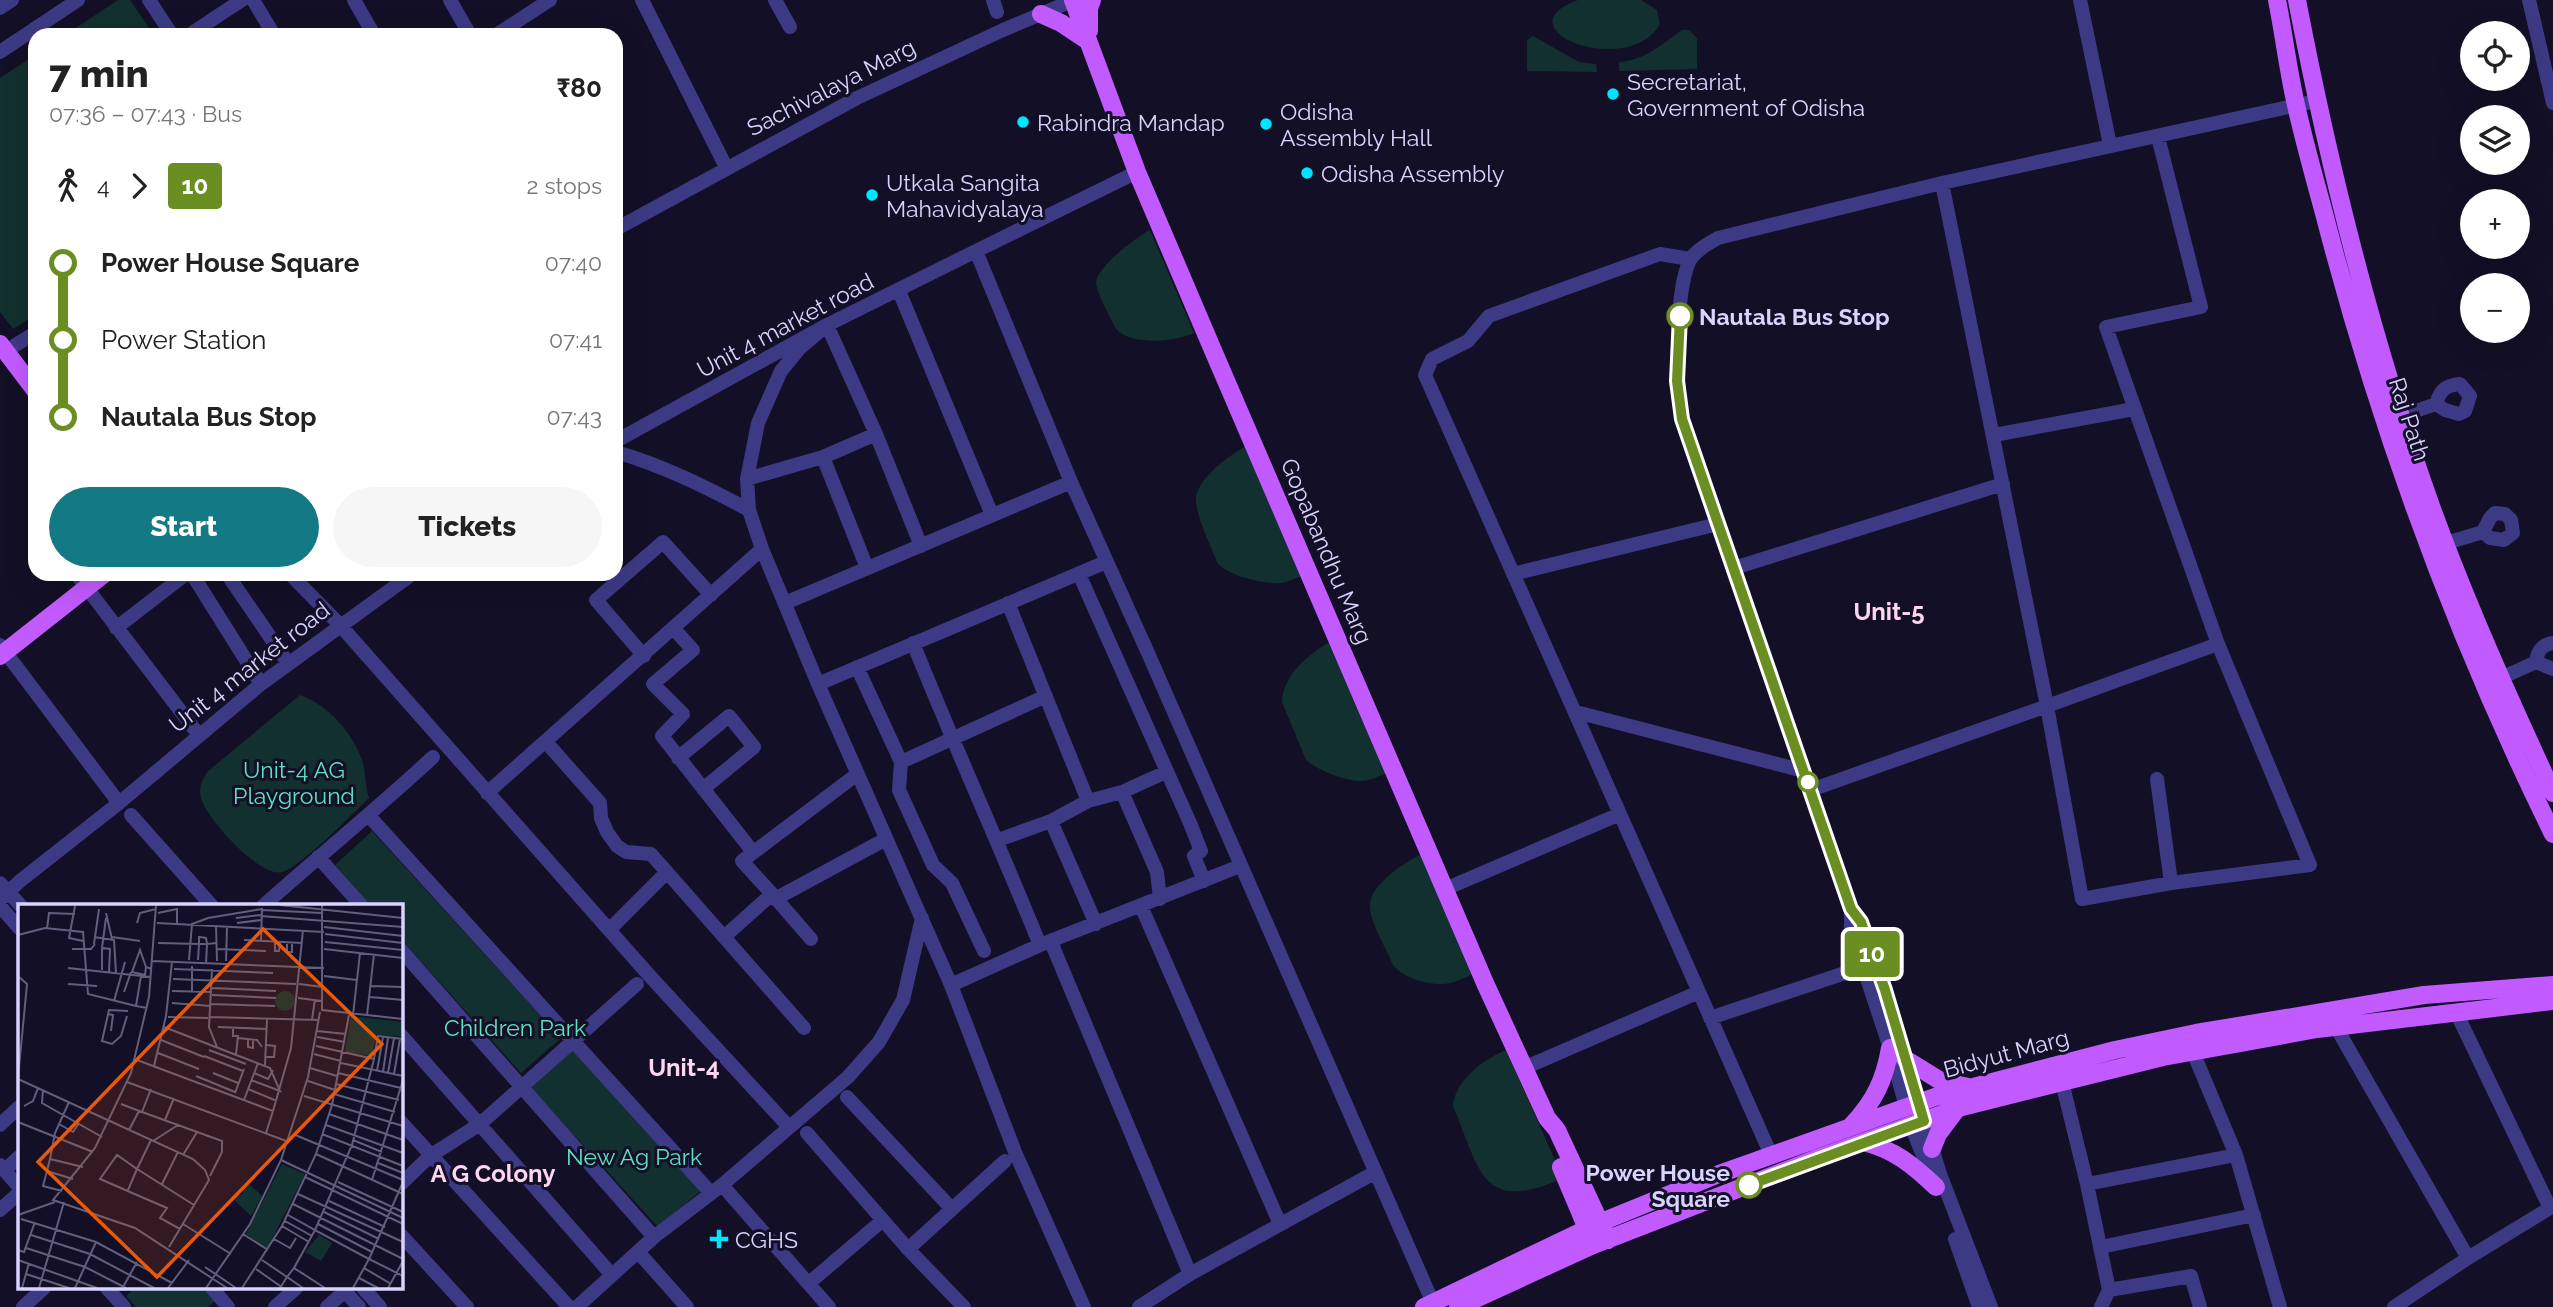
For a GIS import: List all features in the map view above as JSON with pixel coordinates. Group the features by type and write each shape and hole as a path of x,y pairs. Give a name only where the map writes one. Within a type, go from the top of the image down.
{"main road":[{"name":"Gopabandhu Marg","path":"1073,0 1138,172 1445,889 1547,1118 1557,1130 1597,1234"},
{"path":"1088,41 1088,18 1092,0"},
{"name":"Raj Path","path":"2277,0 2296,105 2336,261 2376,399 2415,513 2482,679 2553,834"},
{"name":"Raj Path","path":"2297,0 2316,101 2353,257 2401,416 2446,543 2501,678 2553,793"},
{"path":"1047,7 1088,41"},
{"path":"0,328 28,379"},
{"path":"7,345 28,366"},
{"path":"1,648 84,581"},
{"name":"Bidyut Marg","path":"1428,1305 1597,1234 1863,1142 1971,1088 2115,1050 2208,1031 2424,995 2553,985"},
{"name":"Bidyut Marg","path":"1458,1307 1719,1174 1850,1127 1956,1110 2193,1052 2336,1027 2553,1001"},
{"path":"1850,1127 1867,1110 1898,1054 1939,1080 1971,1088"},
{"path":"1932,1149 1938,1134 1956,1110"},
{"path":"1863,1142 1894,1153 1915,1167 1936,1187"}],"street":[{"path":"0,8 12,0"},
{"path":"36,28 78,0"},
{"path":"149,0 167,28"},
{"path":"200,28 243,0"},
{"path":"253,0 270,28"},
{"path":"354,0 370,28"},
{"path":"450,0 466,28"},
{"path":"508,28 549,0"},
{"path":"642,0 723,161"},
{"path":"775,0 790,27"},
{"name":"Sachivalaya Marg","path":"623,217 852,91 1001,21 1073,0"},
{"path":"2080,0 2110,145"},
{"path":"2529,0 2553,103"},
{"name":"Sachivalaya Marg","path":"623,217 857,98 1047,7"},
{"path":"519,21 522,28"},
{"path":"0,52 28,33"},
{"path":"1979,1307 1936,1187 1869,965 1851,930 1851,909 1682,419 1678,397 1680,316 1690,259 1702,247 1718,238 1942,183 2316,101"},
{"path":"1942,183 2047,706 2082,900 2171,883 2310,864 2218,644 2106,327 2200,307 2158,137"},
{"name":"Unit 4 market road","path":"623,437 827,325 1138,172"},
{"path":"976,251 1105,562 1241,866 1428,1305"},
{"path":"1690,259 1660,254 1489,316 1468,341 1432,359 1425,375 1771,1155"},
{"path":"899,290 992,515"},
{"path":"921,546 876,434 827,325 799,349 781,371 758,423 747,480 750,510 762,549 856,775 951,985 1015,1152 1084,1307"},
{"path":"7,345 28,336"},
{"path":"2401,416 2436,404"},
{"path":"1994,435 2134,409"},
{"path":"747,480 823,457 876,434"},
{"path":"623,454 654,463 692,479 750,510"},
{"path":"823,457 867,568"},
{"path":"785,603 1071,482"},
{"path":"1734,568 2003,484"},
{"path":"1513,574 1718,524"},
{"path":"2446,543 2483,532"},
{"path":"623,577 663,542 711,595"},
{"path":"487,793 762,549"},
{"path":"818,684 1105,562"},
{"path":"1079,574 1201,851 1194,856 1204,881"},
{"path":"86,581 116,628 198,734"},
{"path":"116,628 177,581"},
{"path":"196,581 261,684"},
{"path":"232,581 288,663"},
{"path":"297,581 340,625 609,930 789,1127"},
{"name":"Unit 4 market road","path":"3,892 119,803 198,734 261,684 402,581"},
{"path":"618,581 596,600 644,656"},
{"path":"1008,603 1088,801"},
{"path":"674,629 693,650 653,684 683,714 662,736 753,852"},
{"path":"913,643 951,738 1046,944 1190,1275"},
{"path":"2536,662 2541,649 2553,643"},
{"path":"1811,790 2218,644"},
{"path":"1,648 119,803"},
{"path":"2501,678 2536,662 2553,669"},
{"path":"857,667 901,762 899,790 933,865 952,883 984,951"},
{"path":"901,762 1046,696"},
{"path":"1576,712 1804,771"},
{"path":"678,758 729,716 754,747 703,789"},
{"path":"546,742 600,803 601,818 611,839 626,852 652,854 804,1028"},
{"path":"265,904 318,856 369,816 433,757"},
{"path":"998,840 1051,821 1088,801 1122,792 1166,772"},
{"path":"811,939 742,861 856,775"},
{"path":"2157,779 2171,883"},
{"path":"1122,792 1157,872 1160,899"},
{"path":"1445,889 1620,814"},
{"path":"131,815 210,904"},
{"path":"369,816 573,1041 809,1283 829,1307"},
{"path":"1051,821 1096,924"},
{"path":"724,936 774,897 886,839"},
{"path":"318,856 360,904"},
{"path":"951,985 1241,866"},
{"path":"609,930 666,873"},
{"path":"3,892 18,904"},
{"path":"276,895 284,904"},
{"path":"0,906 18,927"},
{"path":"1141,906 1280,1224"},
{"path":"577,1307 654,1237 717,1189 848,1077 879,1042 903,1000 922,918"},
{"path":"402,951 654,1237"},
{"path":"1710,1018 1869,965"},
{"path":"402,1184 430,1156 480,1125 637,984"},
{"path":"1524,1068 1699,992"},
{"path":"2394,1307 2551,1207 2456,1012"},
{"path":"2336,1027 2468,1258"},
{"path":"402,1036 612,1275"},
{"path":"2193,1052 2236,1155 2280,1307"},
{"path":"2062,1082 2109,1290 2101,1307"},
{"path":"847,1097 952,1209"},
{"path":"0,1125 18,1108"},
{"path":"1915,1115 1932,1149 1991,1307"},
{"path":"402,1123 569,1307"},
{"path":"807,1133 908,1249 964,1307"},
{"path":"2087,1184 2236,1155"},
{"path":"18,1158 2,1168 18,1189"},
{"path":"908,1249 1005,1161"},
{"path":"1139,1307 1190,1275 1374,1173"},
{"path":"0,1210 18,1191"},
{"path":"2101,1247 2254,1215"},
{"path":"809,1283 883,1220"},
{"path":"402,1236 467,1307"},
{"path":"639,1253 687,1307"},
{"path":"2109,1290 2191,1276 2200,1307"},
{"path":"23,1307 42,1290"},
{"path":"109,1290 124,1307"},
{"path":"213,1290 225,1306"},
{"path":"275,1307 294,1290"},
{"path":"327,1307 343,1290"},
{"path":"345,1290 359,1307"},
{"path":"365,1290 380,1307"}],"green space":[{"path":"118,0 130,0 149,28 76,28"},
{"path":"1578,0 1641,0 1657,10 1660,24 1644,40 1622,48 1599,49 1577,44 1560,35 1553,24 1557,12"},
{"path":"1682,30 1689,30 1697,38 1697,69 1619,71 1619,62 1645,55"},
{"path":"1533,36 1579,62 1596,64 1597,72 1527,71 1527,40"},
{"path":"28,60 28,319 13,329 0,312 0,78"},
{"path":"1150,230 1194,333 1176,339 1142,340 1123,334 1116,329 1097,288 1098,276 1110,261"},
{"path":"1248,445 1303,575 1287,582 1255,580 1222,567 1217,562 1198,513 1196,499 1202,483 1224,461"},
{"path":"1329,642 1387,773 1354,781 1317,768 1306,760 1282,702 1283,692 1298,667"},
{"name":"Unit-4 AG Playground","path":"300,695 320,705 338,721 352,739 362,760 369,798 301,861 282,872 272,871 248,856 223,832 205,807 200,794 201,787 207,772"},
{"name":"Children Park","path":"372,831 561,1038 521,1073 402,940 402,904 369,904 335,865"},
{"path":"1422,854 1474,974 1457,981 1434,984 1408,976 1397,969 1373,922 1370,908 1374,891 1397,869"},
{"name":"New Ag Park","path":"575,1047 704,1188 658,1227 531,1088"},
{"path":"1506,1050 1563,1178 1536,1188 1515,1191 1499,1188 1487,1180 1478,1167 1453,1106 1455,1096 1465,1079 1489,1059"},
{"path":"133,1290 205,1290 215,1301 208,1307 136,1307 126,1296"}],"bus line":[{"name":"10","path":"1680,316 1677,381 1682,419 1851,909 1861,922 1885,990 1924,1121 1749,1185"}],"place":[{"name":"Secretariat, Government of Odisha","path":"1613,94"},
{"name":"Rabindra Mandap","path":"1023,122"},
{"name":"Odisha Assembly Hall","path":"1266,124"},
{"name":"Odisha Assembly","path":"1307,173"},
{"name":"Utkala Sangita Mahavidyalaya","path":"872,195"},
{"name":"Nautala Bus Stop","path":"1680,316"},
{"name":"Power House Square","path":"1749,1185"},
{"name":"CGHS","path":"719,1239"}],"district":[{"name":"Unit-5","path":"1889,611"},
{"name":"Unit-4","path":"684,1067"},
{"name":"A G Colony","path":"493,1173"}]}
